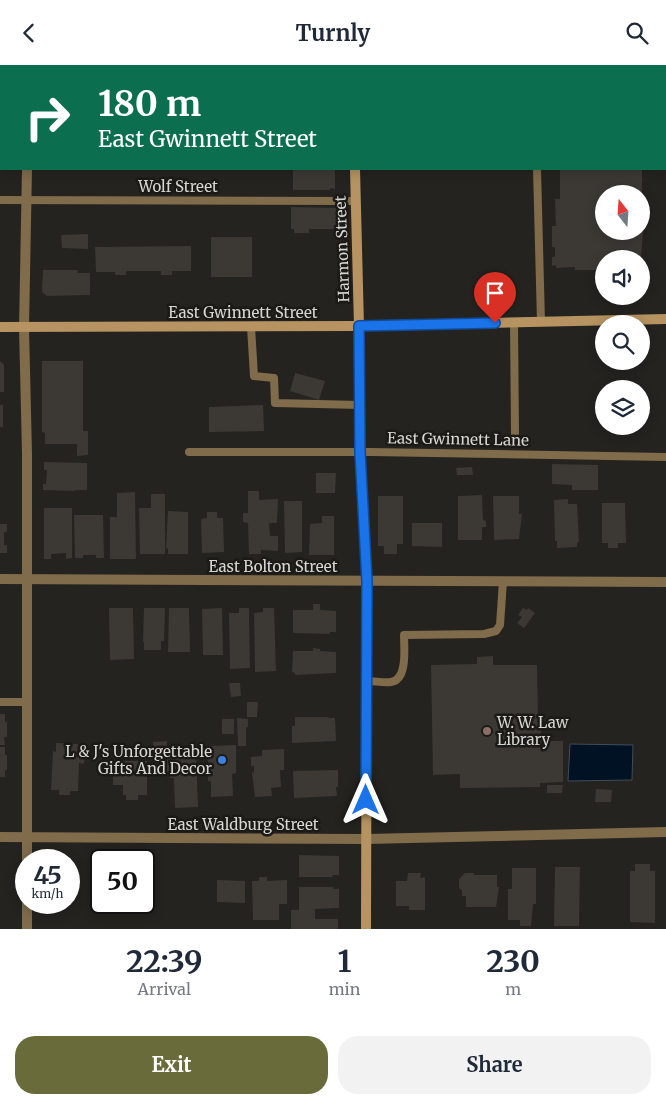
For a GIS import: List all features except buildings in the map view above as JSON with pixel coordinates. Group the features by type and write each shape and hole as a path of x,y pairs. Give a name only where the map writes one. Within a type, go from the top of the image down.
{"main road":[{"name":"Harmon Street","path":"355,170 360,452 367,581 366,929"},
{"name":"East Gwinnett Street","path":"0,327 359,326 666,319"}],"street":[{"path":"27,170 24,328 27,453 27,849"},
{"name":"East Bolton Street","path":"0,579 666,582"},
{"name":"East Waldburg Street","path":"0,837 366,839 666,832"},
{"path":"27,914 27,929"}],"lane":[{"path":"537,170 541,322"},
{"name":"Wolf Street","path":"0,200 356,201"},
{"path":"514,322 515,435"},
{"path":"251,327 254,376 274,377 275,403 360,405"},
{"name":"East Gwinnett Lane","path":"189,452 360,452 666,457"},
{"path":"367,681 393,682 399,678 403,670 404,635 484,634 496,631 500,625 502,581"},
{"path":"0,702 27,702"}],"water":[{"path":"570,744 633,745 632,780 568,781"}],"place":[{"name":"W. W. Law Library","path":"487,731"},
{"name":"L & J's Unforgettable Gifts And Decor","path":"222,760"}],"route":[{"path":"366,800 367,581 360,452 359,326 495,323"}]}
